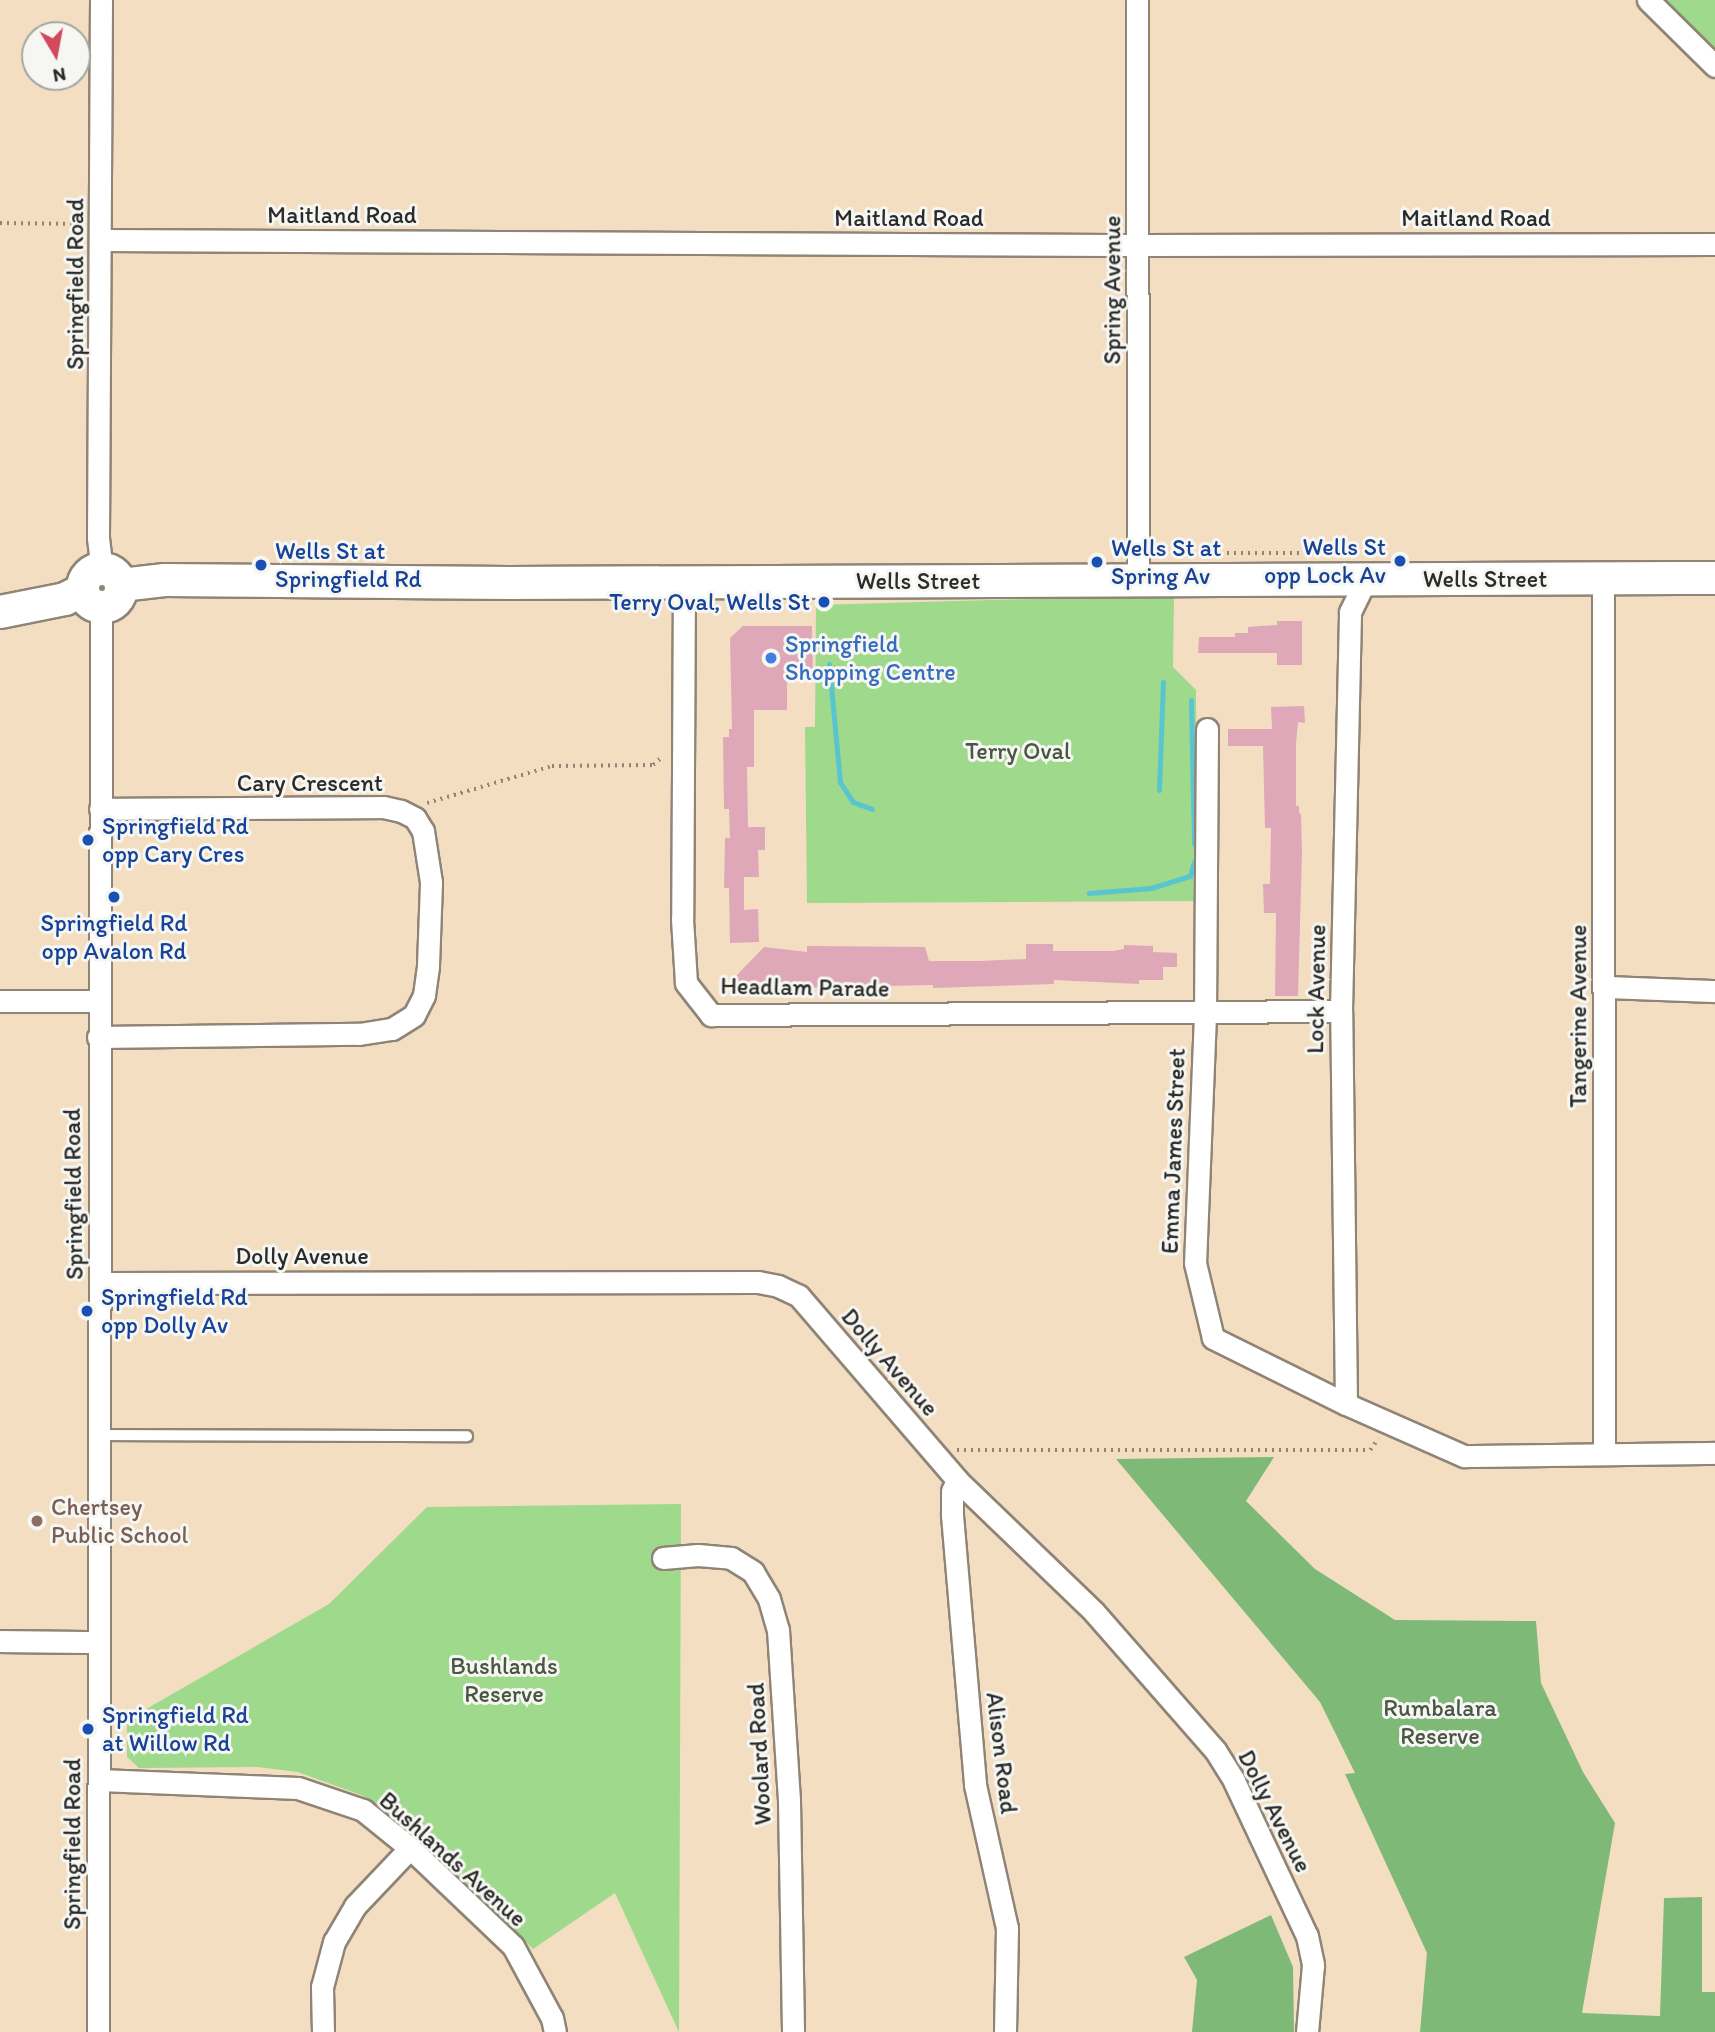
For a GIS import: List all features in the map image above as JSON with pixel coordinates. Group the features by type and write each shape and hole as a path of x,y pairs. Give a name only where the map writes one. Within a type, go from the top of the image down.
{"street":[{"name":"Springfield Road","path":"98,2032 98,1001 102,588 98,538 102,232 101,0"},
{"name":"Spring Avenue","path":"1137,0 1138,580"},
{"path":"1648,0 1715,66"},
{"name":"Maitland Road","path":"102,232 1139,245 1715,244"},
{"name":"Wells Street","path":"0,612 65,599 102,588 165,580 292,583 1715,578"},
{"name":"Lock Avenue","path":"1346,1404 1340,1011 1349,612 1366,579"},
{"name":"Tangerine Avenue","path":"1603,579 1604,1454"},
{"name":"Headlam Parade","path":"684,582 682,919 686,983 711,1015 1205,1014 1340,1011"},
{"name":"Emma James Street","path":"1206,729 1205,1014 1195,1264 1213,1338 1346,1404 1464,1456 1715,1453"},
{"name":"Cary Crescent","path":"98,1037 359,1034 392,1029 414,1015 424,995 428,965 431,882 424,831 415,818 383,807 100,809"},
{"path":"1604,988 1715,991"},
{"path":"0,1001 98,1001"},
{"name":"Dolly Avenue","path":"100,1283 758,1282 778,1286 799,1296 957,1480 1094,1612 1221,1760 1234,1781 1307,1936 1313,1965 1307,2032"},
{"name":"Alison Road","path":"957,1480 952,1491 952,1515 975,1785 1007,1928 1005,2032"},
{"name":"Woolard Road","path":"663,1558 698,1555 732,1559 753,1572 769,1599 778,1630 789,1801 793,2032"},
{"path":"0,1641 97,1642"},
{"name":"Bushlands Avenue","path":"99,1780 298,1788 363,1810 410,1848 513,1946 552,2018 555,2032"},
{"path":"323,2032 322,1987 334,1942 355,1906 410,1848"}],"lane":[{"path":"97,1435 467,1436"}],"path":[{"path":"0,223 102,232"},
{"path":"401,811 552,766 653,765 684,740"},
{"path":"933,1453 965,1449 1370,1450 1390,1423"}],"green space":[{"path":"1661,0 1715,0 1715,47"},
{"name":"Terry Oval","path":"1174,595 1173,667 1196,690 1197,901 807,903 805,727 815,727 816,605"},
{"name":"Rumbalara Reserve","path":"1274,1457 1246,1501 1315,1569 1395,1620 1536,1621 1541,1683 1583,1772 1615,1823 1582,2013 1660,2016 1664,1898 1702,1897 1702,1992 1715,1992 1715,2032 1420,2032 1427,1953 1345,1774 1355,1773 1320,1702 1116,1459"},
{"name":"Bushlands Reserve","path":"681,1504 679,2032 615,1893 533,1949 439,1855 384,1807 361,1795 298,1772 257,1767 139,1768 127,1757 127,1720 329,1604 427,1507"},
{"path":"1271,1915 1293,1967 1294,2032 1192,2032 1197,1980 1184,1957"}],"building":[{"path":"1277,621 1302,621 1302,665 1277,665 1277,653 1198,653 1199,637 1235,637 1235,633 1248,633 1248,627 1277,625"},
{"path":"743,626 812,626 813,678 787,678 787,710 754,710 754,767 747,767 748,827 765,827 765,850 758,850 759,877 744,877 744,910 758,909 759,942 730,943 729,888 724,888 725,838 730,838 729,809 724,809 723,737 729,737 729,729 732,729 730,638"},
{"path":"1304,706 1305,723 1298,722 1296,744 1296,806 1299,806 1301,814 1302,852 1298,996 1275,996 1276,913 1264,913 1263,884 1270,884 1271,828 1265,828 1263,746 1228,746 1228,729 1272,729 1271,707"},
{"path":"1026,944 1053,944 1053,951 1113,951 1124,949 1124,945 1153,946 1153,952 1177,953 1177,967 1163,967 1163,980 1139,980 1139,984 1054,980 1054,984 933,988 933,985 792,988 758,982 757,987 735,984 737,975 764,947 807,952 807,946 925,947 929,961 979,961 1026,959"}],"waterway":[{"path":"829,664 840,782 853,802 872,809"},
{"path":"1159,790 1163,682"},
{"path":"1191,700 1194,844"},
{"path":"1089,893 1151,888 1190,876 1194,862"}],"place":[{"name":"Wells St opp Lock Av","path":"1400,561"},
{"name":"Wells St at Spring Av","path":"1097,562"},
{"name":"Wells St at Springfield Rd","path":"261,565"},
{"name":"Terry Oval, Wells St","path":"824,602"},
{"name":"Springfield Shopping Centre","path":"771,658"},
{"name":"Springfield Rd opp Cary Cres","path":"88,840"},
{"name":"Springfield Rd opp Avalon Rd","path":"114,897"},
{"name":"Springfield Rd opp Dolly Av","path":"87,1311"},
{"name":"Chertsey Public School","path":"37,1521"},
{"name":"Springfield Rd at Willow Rd","path":"88,1729"}]}
